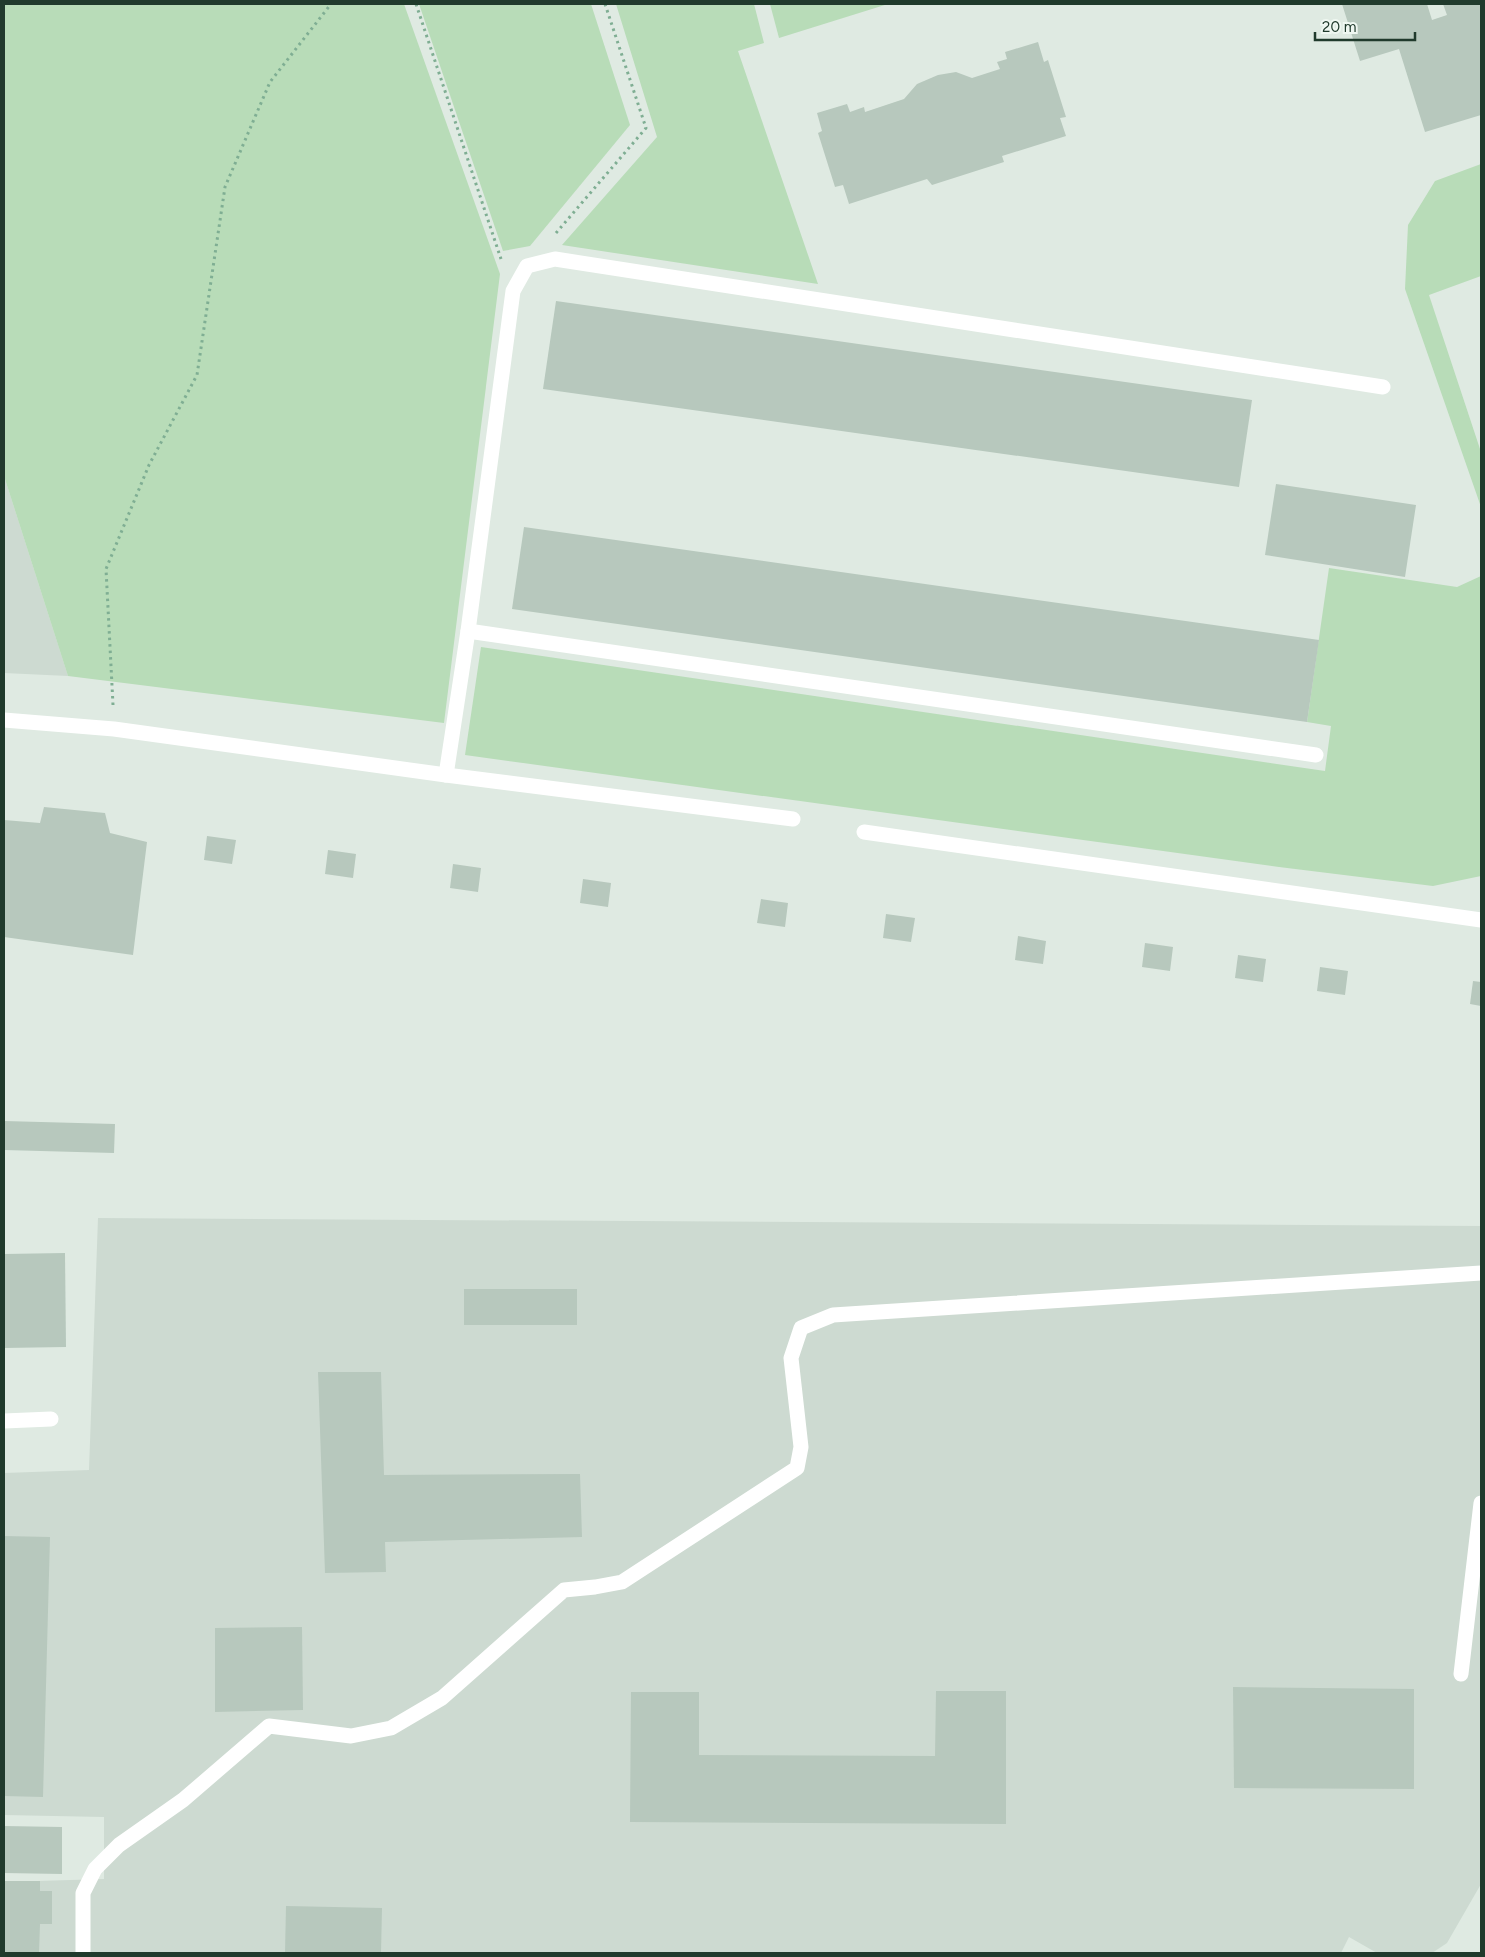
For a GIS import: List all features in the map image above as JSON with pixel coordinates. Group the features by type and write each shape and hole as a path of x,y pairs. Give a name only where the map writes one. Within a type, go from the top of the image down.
{"street":[{"path":"446,775 468,630 513,291 527,266 555,259 1383,387"},
{"path":"468,630 1316,755"},
{"path":"4,720 114,729 446,775 793,819"},
{"path":"864,832 1481,920"},
{"path":"82,1953 83,1893 95,1869 119,1845 182,1800 269,1726 351,1736 391,1728 442,1698 564,1590 595,1588 622,1582 797,1468 801,1447 791,1358 801,1328 833,1315 1481,1273"},
{"path":"4,1421 51,1419"},
{"path":"1461,1674 1481,1503"}],"path":[{"path":"114,729 106,569 149,465 198,375 225,187 270,82 331,4"},
{"path":"416,4 513,291"},
{"path":"527,266 646,128 605,4"}],"shaded area":[{"path":"4,476 68,676 4,673"},
{"path":"98,1218 1481,1226 1481,1884 1447,1943 1432,1953 1377,1953 1349,1937 1341,1953 4,1953 4,1882 104,1879 104,1817 4,1815 4,1473 89,1470"}],"green space":[{"path":"4,4 404,4 500,274 444,723 68,676 4,476"},
{"path":"419,4 591,4 630,125 530,246 503,251"},
{"path":"616,4 754,4 764,43 738,51 818,284 562,245 657,137"},
{"path":"770,4 888,4 779,38"},
{"path":"1481,164 1481,276 1429,295 1481,452 1481,507 1405,289 1408,225 1435,181"},
{"path":"1329,568 1457,587 1481,576 1481,876 1433,886 1279,867 465,755 481,647 1325,771 1331,726 1307,722"}],"building":[{"path":"1342,4 1427,4 1432,20 1447,15 1443,4 1481,4 1481,115 1425,132 1399,49 1360,61"},
{"path":"1038,42 1044,62 1048,60 1066,117 1060,118 1066,136 1002,156 1004,162 932,185 927,179 849,204 843,185 835,187 818,133 822,131 817,113 847,104 850,112 864,107 865,112 904,99 917,84 938,75 956,72 972,78 1000,69 997,62 1007,59 1005,52"},
{"path":"556,301 1252,400 1239,487 543,389"},
{"path":"1276,484 1416,505 1405,577 1265,555"},
{"path":"524,527 1319,640 1307,722 512,609"},
{"path":"44,807 105,813 110,833 147,842 133,955 4,937 4,820 40,823"},
{"path":"207,836 236,840 232,864 204,860"},
{"path":"328,850 356,854 353,878 325,874"},
{"path":"453,864 481,868 478,892 450,888"},
{"path":"583,879 611,883 608,907 580,903"},
{"path":"761,899 788,903 785,927 757,923"},
{"path":"886,914 915,918 911,942 883,938"},
{"path":"1018,936 1046,941 1043,964 1015,960"},
{"path":"1145,943 1173,947 1170,971 1142,967"},
{"path":"1238,955 1266,959 1263,982 1235,978"},
{"path":"1320,967 1348,971 1345,995 1317,991"},
{"path":"1473,981 1481,982 1481,1006 1470,1004"},
{"path":"4,1121 115,1124 114,1153 4,1150"},
{"path":"65,1253 66,1347 4,1348 4,1254"},
{"path":"464,1289 577,1289 577,1325 464,1325"},
{"path":"318,1372 381,1372 384,1475 580,1474 582,1537 385,1542 386,1572 325,1573"},
{"path":"4,1536 50,1537 43,1797 4,1796"},
{"path":"302,1627 303,1710 215,1712 215,1628"},
{"path":"1233,1687 1414,1689 1414,1789 1234,1788"},
{"path":"936,1691 1006,1691 1006,1824 630,1822 631,1692 699,1692 699,1755 935,1756"},
{"path":"4,1826 62,1827 62,1874 4,1873"},
{"path":"4,1881 40,1881 40,1891 52,1891 52,1924 40,1924 39,1953 4,1953"},
{"path":"286,1906 382,1908 381,1953 285,1953"}]}
